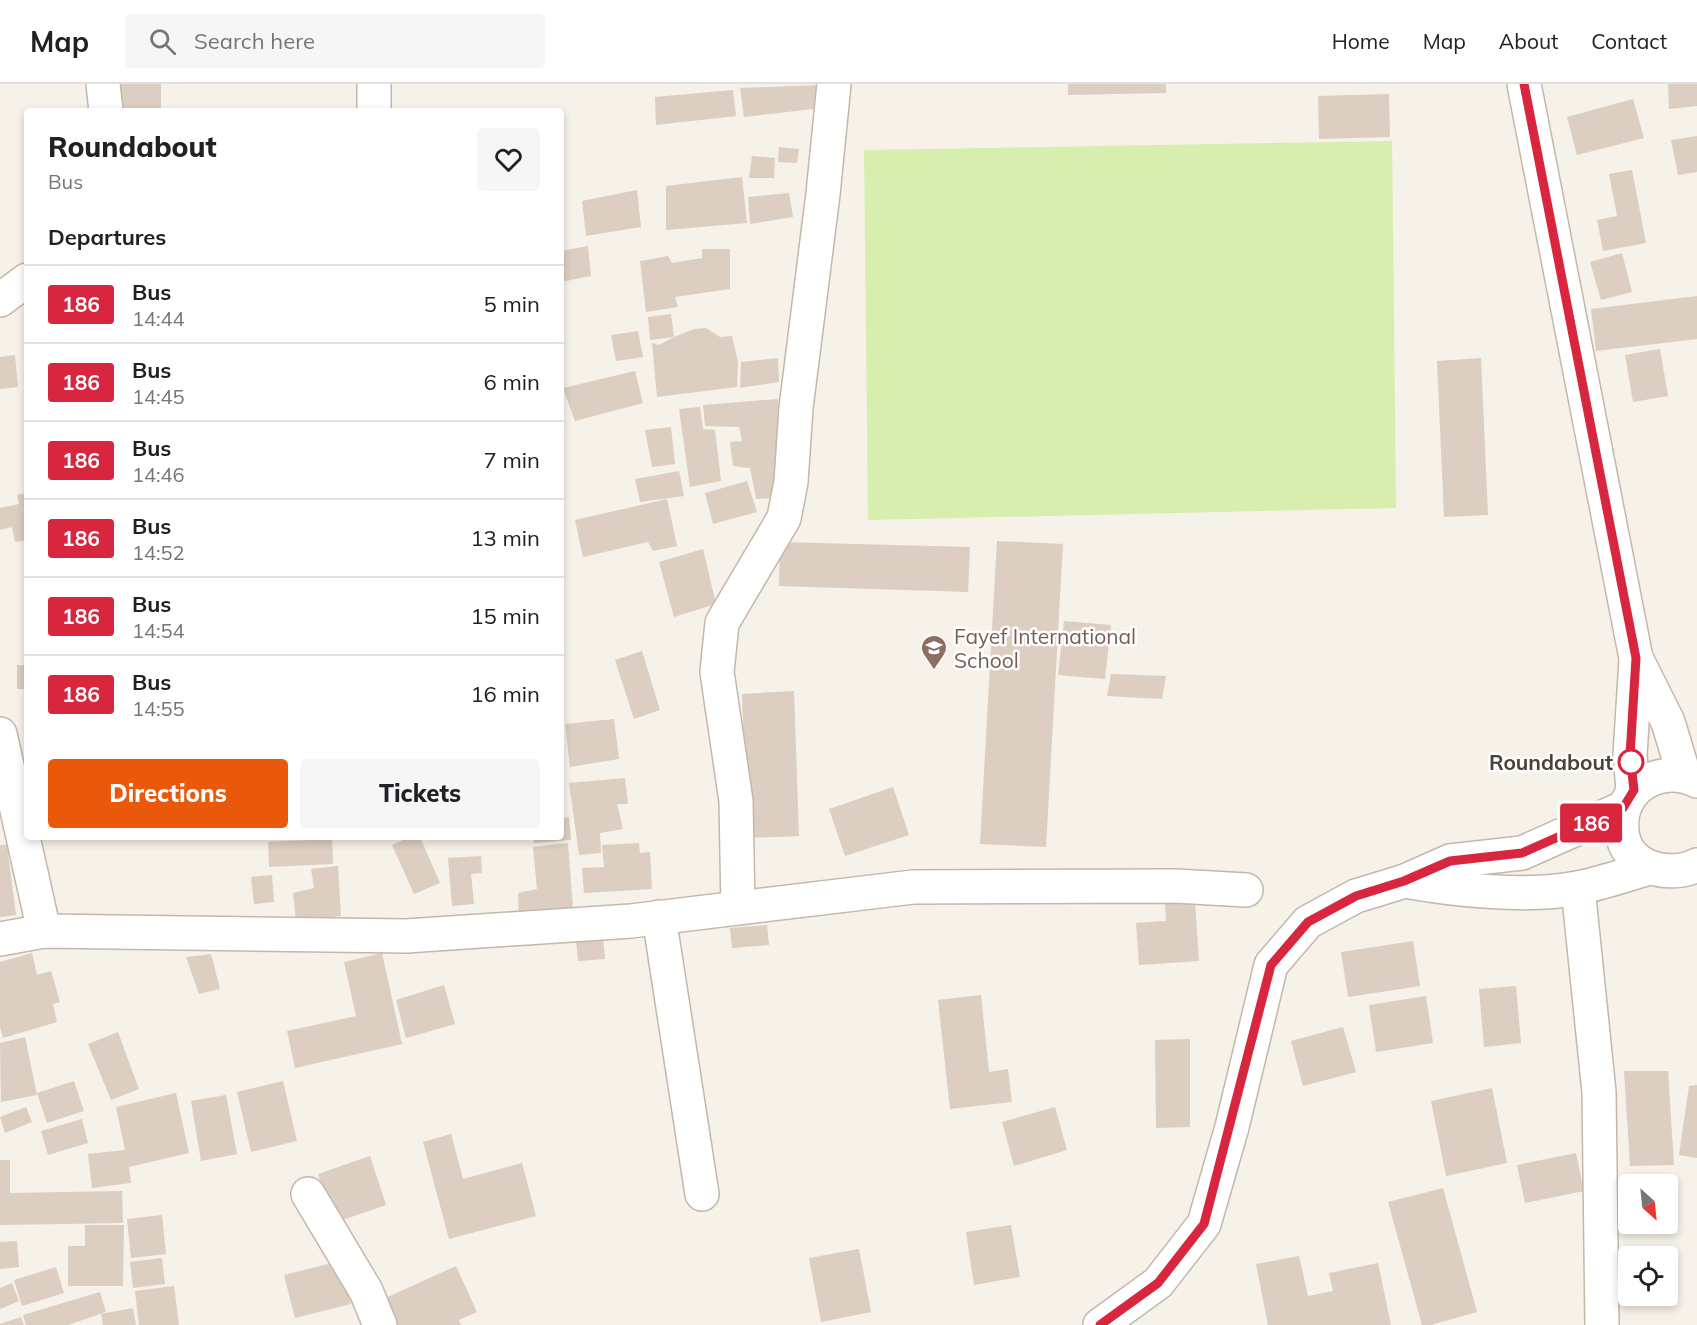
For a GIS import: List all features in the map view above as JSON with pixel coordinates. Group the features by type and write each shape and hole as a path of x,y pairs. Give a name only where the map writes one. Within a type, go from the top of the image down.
{"street":[{"path":"103,84 106,108"},
{"path":"374,84 374,108"},
{"path":"738,908 736,801 717,672 721,633 723,623 784,518 786,509 791,482 796,408 823,195 834,84"},
{"path":"1524,84 1636,658 1628,799 1621,832 1631,854 1649,868 1666,873 1685,871 1697,865"},
{"path":"0,300 24,282"},
{"path":"1636,658 1668,722 1690,778"},
{"path":"0,734 44,931"},
{"path":"1100,1325 1158,1283 1204,1224 1271,965 1308,922 1356,896 1404,881 1450,861 1522,853 1628,799 1648,779 1666,774 1690,778"},
{"path":"1404,881 1456,891 1550,891 1578,888 1649,868"},
{"path":"0,939 44,931 406,936 659,918 914,887 1176,886 1246,890"},
{"path":"1578,888 1599,1092 1602,1325"},
{"path":"659,918 702,1194"},
{"path":"308,1194 366,1291 380,1325"}],"green space":[{"path":"1392,141 1396,508 868,520 864,150"}],"building":[{"path":"119,84 161,84 161,108 120,108"},
{"path":"1068,84 1166,84 1166,93 1068,95"},
{"path":"1668,84 1697,84 1697,106 1669,109"},
{"path":"820,85 821,108 744,117 740,88"},
{"path":"733,90 736,116 656,125 655,97"},
{"path":"1389,94 1390,137 1319,139 1318,96"},
{"path":"1633,99 1644,138 1577,155 1567,117"},
{"path":"1697,136 1697,172 1678,175 1671,140"},
{"path":"779,147 799,149 797,163 778,162"},
{"path":"752,156 775,158 774,178 749,178"},
{"path":"1632,170 1646,243 1603,251 1597,220 1617,216 1609,174"},
{"path":"742,177 747,223 666,230 666,186"},
{"path":"637,190 641,227 586,236 582,201"},
{"path":"789,193 793,217 750,224 748,197"},
{"path":"588,246 591,276 564,281 564,250"},
{"path":"702,249 730,249 730,289 675,297 678,307 646,312 640,261 668,256 672,263 702,258"},
{"path":"1622,253 1632,292 1601,300 1590,262"},
{"path":"1697,296 1697,339 1596,351 1591,309"},
{"path":"671,314 674,337 650,340 648,317"},
{"path":"706,328 720,337 732,336 738,362 737,387 657,397 652,343 659,345 694,329"},
{"path":"638,331 643,357 616,361 611,335"},
{"path":"1660,349 1668,396 1633,402 1625,355"},
{"path":"15,355 18,387 0,389 0,357"},
{"path":"778,358 779,382 740,388 741,362"},
{"path":"1481,358 1488,515 1444,517 1437,361"},
{"path":"635,371 643,403 575,421 564,388"},
{"path":"778,399 777,498 756,499 750,468 733,466 730,442 742,441 739,427 705,426 703,405"},
{"path":"700,407 703,429 715,430 721,481 690,487 679,409"},
{"path":"671,427 675,464 652,467 645,430"},
{"path":"679,471 684,496 640,502 635,479"},
{"path":"747,481 757,512 713,524 705,493"},
{"path":"24,494 24,540 15,542 12,527 0,530 0,508 19,504 17,495"},
{"path":"667,499 677,546 653,551 648,542 583,557 575,520"},
{"path":"997,541 1063,544 1046,847 980,844"},
{"path":"780,542 970,547 968,592 779,586"},
{"path":"703,549 716,604 674,617 659,562"},
{"path":"1064,621 1111,625 1105,679 1058,675"},
{"path":"642,651 660,710 634,719 615,660"},
{"path":"17,665 24,665 24,689 17,689"},
{"path":"1111,674 1166,676 1162,699 1107,696"},
{"path":"794,691 799,836 747,838 742,694"},
{"path":"614,719 619,759 570,767 565,724"},
{"path":"625,778 628,804 617,804 623,829 600,833 601,853 579,855 569,783"},
{"path":"893,787 909,835 845,856 829,809"},
{"path":"569,817 571,840 534,843 534,840 564,840 564,818"},
{"path":"332,840 333,864 269,867 268,842"},
{"path":"403,840 421,840 440,883 414,894 392,845"},
{"path":"568,843 573,909 519,916 518,893 537,889 533,847"},
{"path":"639,843 640,853 650,852 652,889 584,893 582,868 604,867 602,845"},
{"path":"0,845 7,845 16,915 0,917"},
{"path":"481,856 482,873 471,874 474,904 452,906 448,858"},
{"path":"338,866 341,916 296,921 293,893 314,888 311,869"},
{"path":"272,875 274,902 254,904 251,877"},
{"path":"1195,901 1199,961 1139,965 1136,923 1166,921 1165,903"},
{"path":"767,925 769,945 732,948 730,928"},
{"path":"603,938 605,959 578,961 576,940"},
{"path":"1413,941 1420,986 1348,997 1341,952"},
{"path":"32,953 37,975 51,971 60,1002 53,1004 57,1022 3,1038 0,1027 0,962"},
{"path":"382,953 402,1044 295,1068 287,1031 356,1016 344,962"},
{"path":"211,954 220,989 199,994 186,957"},
{"path":"444,985 455,1024 406,1038 396,1000"},
{"path":"1516,986 1521,1043 1484,1047 1479,989"},
{"path":"981,995 989,1072 1008,1069 1012,1102 950,1109 938,1000"},
{"path":"1426,996 1433,1043 1376,1052 1369,1005"},
{"path":"1343,1027 1356,1072 1303,1086 1291,1041"},
{"path":"118,1032 139,1089 111,1100 88,1044"},
{"path":"25,1037 37,1095 1,1102 0,1043"},
{"path":"1190,1039 1190,1127 1156,1128 1155,1040"},
{"path":"1624,1071 1668,1071 1674,1165 1630,1166"},
{"path":"74,1081 84,1111 47,1123 37,1093"},
{"path":"283,1081 297,1141 251,1152 237,1092"},
{"path":"1697,1085 1697,1158 1679,1155 1689,1086"},
{"path":"1492,1088 1507,1163 1446,1176 1431,1101"},
{"path":"176,1093 189,1153 129,1167 131,1183 92,1188 88,1154 125,1150 116,1107"},
{"path":"226,1095 237,1154 201,1161 191,1101"},
{"path":"26,1107 32,1122 5,1133 0,1117"},
{"path":"1055,1107 1067,1150 1014,1166 1002,1122"},
{"path":"82,1119 88,1143 48,1155 41,1131"},
{"path":"451,1134 463,1179 522,1163 536,1216 449,1239 423,1142"},
{"path":"1576,1153 1584,1191 1525,1203 1517,1165"},
{"path":"370,1156 386,1205 334,1223 318,1174"},
{"path":"0,1160 10,1160 10,1193 122,1191 123,1223 0,1225"},
{"path":"1443,1188 1477,1312 1431,1325 1422,1325 1388,1202"},
{"path":"162,1215 166,1254 131,1258 127,1219"},
{"path":"85,1225 124,1225 123,1286 68,1286 68,1246 85,1246"},
{"path":"1011,1225 1020,1277 974,1285 966,1232"},
{"path":"17,1241 19,1267 0,1269 0,1242"},
{"path":"859,1249 871,1312 821,1322 809,1258"},
{"path":"1299,1256 1308,1296 1333,1291 1329,1273 1378,1263 1391,1325 1268,1325 1256,1264"},
{"path":"162,1258 165,1284 133,1288 130,1262"},
{"path":"340,1261 351,1304 295,1318 284,1275"},
{"path":"456,1266 477,1312 459,1320 461,1325 392,1325 381,1300"},
{"path":"56,1267 64,1293 22,1306 14,1280"},
{"path":"12,1283 19,1301 0,1309 0,1288"},
{"path":"174,1286 179,1325 139,1325 135,1291"},
{"path":"100,1292 106,1312 68,1325 26,1325 23,1315"},
{"path":"133,1308 136,1325 103,1325 101,1314"},
{"path":"21,1317 24,1325 0,1325 0,1324"}],"bus line":[{"name":"186","path":"1100,1325 1158,1283 1204,1224 1232,1127 1271,965 1308,922 1356,896 1404,881 1450,861 1522,853 1623,808 1634,790 1630,755 1636,658 1524,84"}],"place":[{"name":"Fayef International School","path":"934,671"},
{"name":"Roundabout","path":"1631,762"}]}
